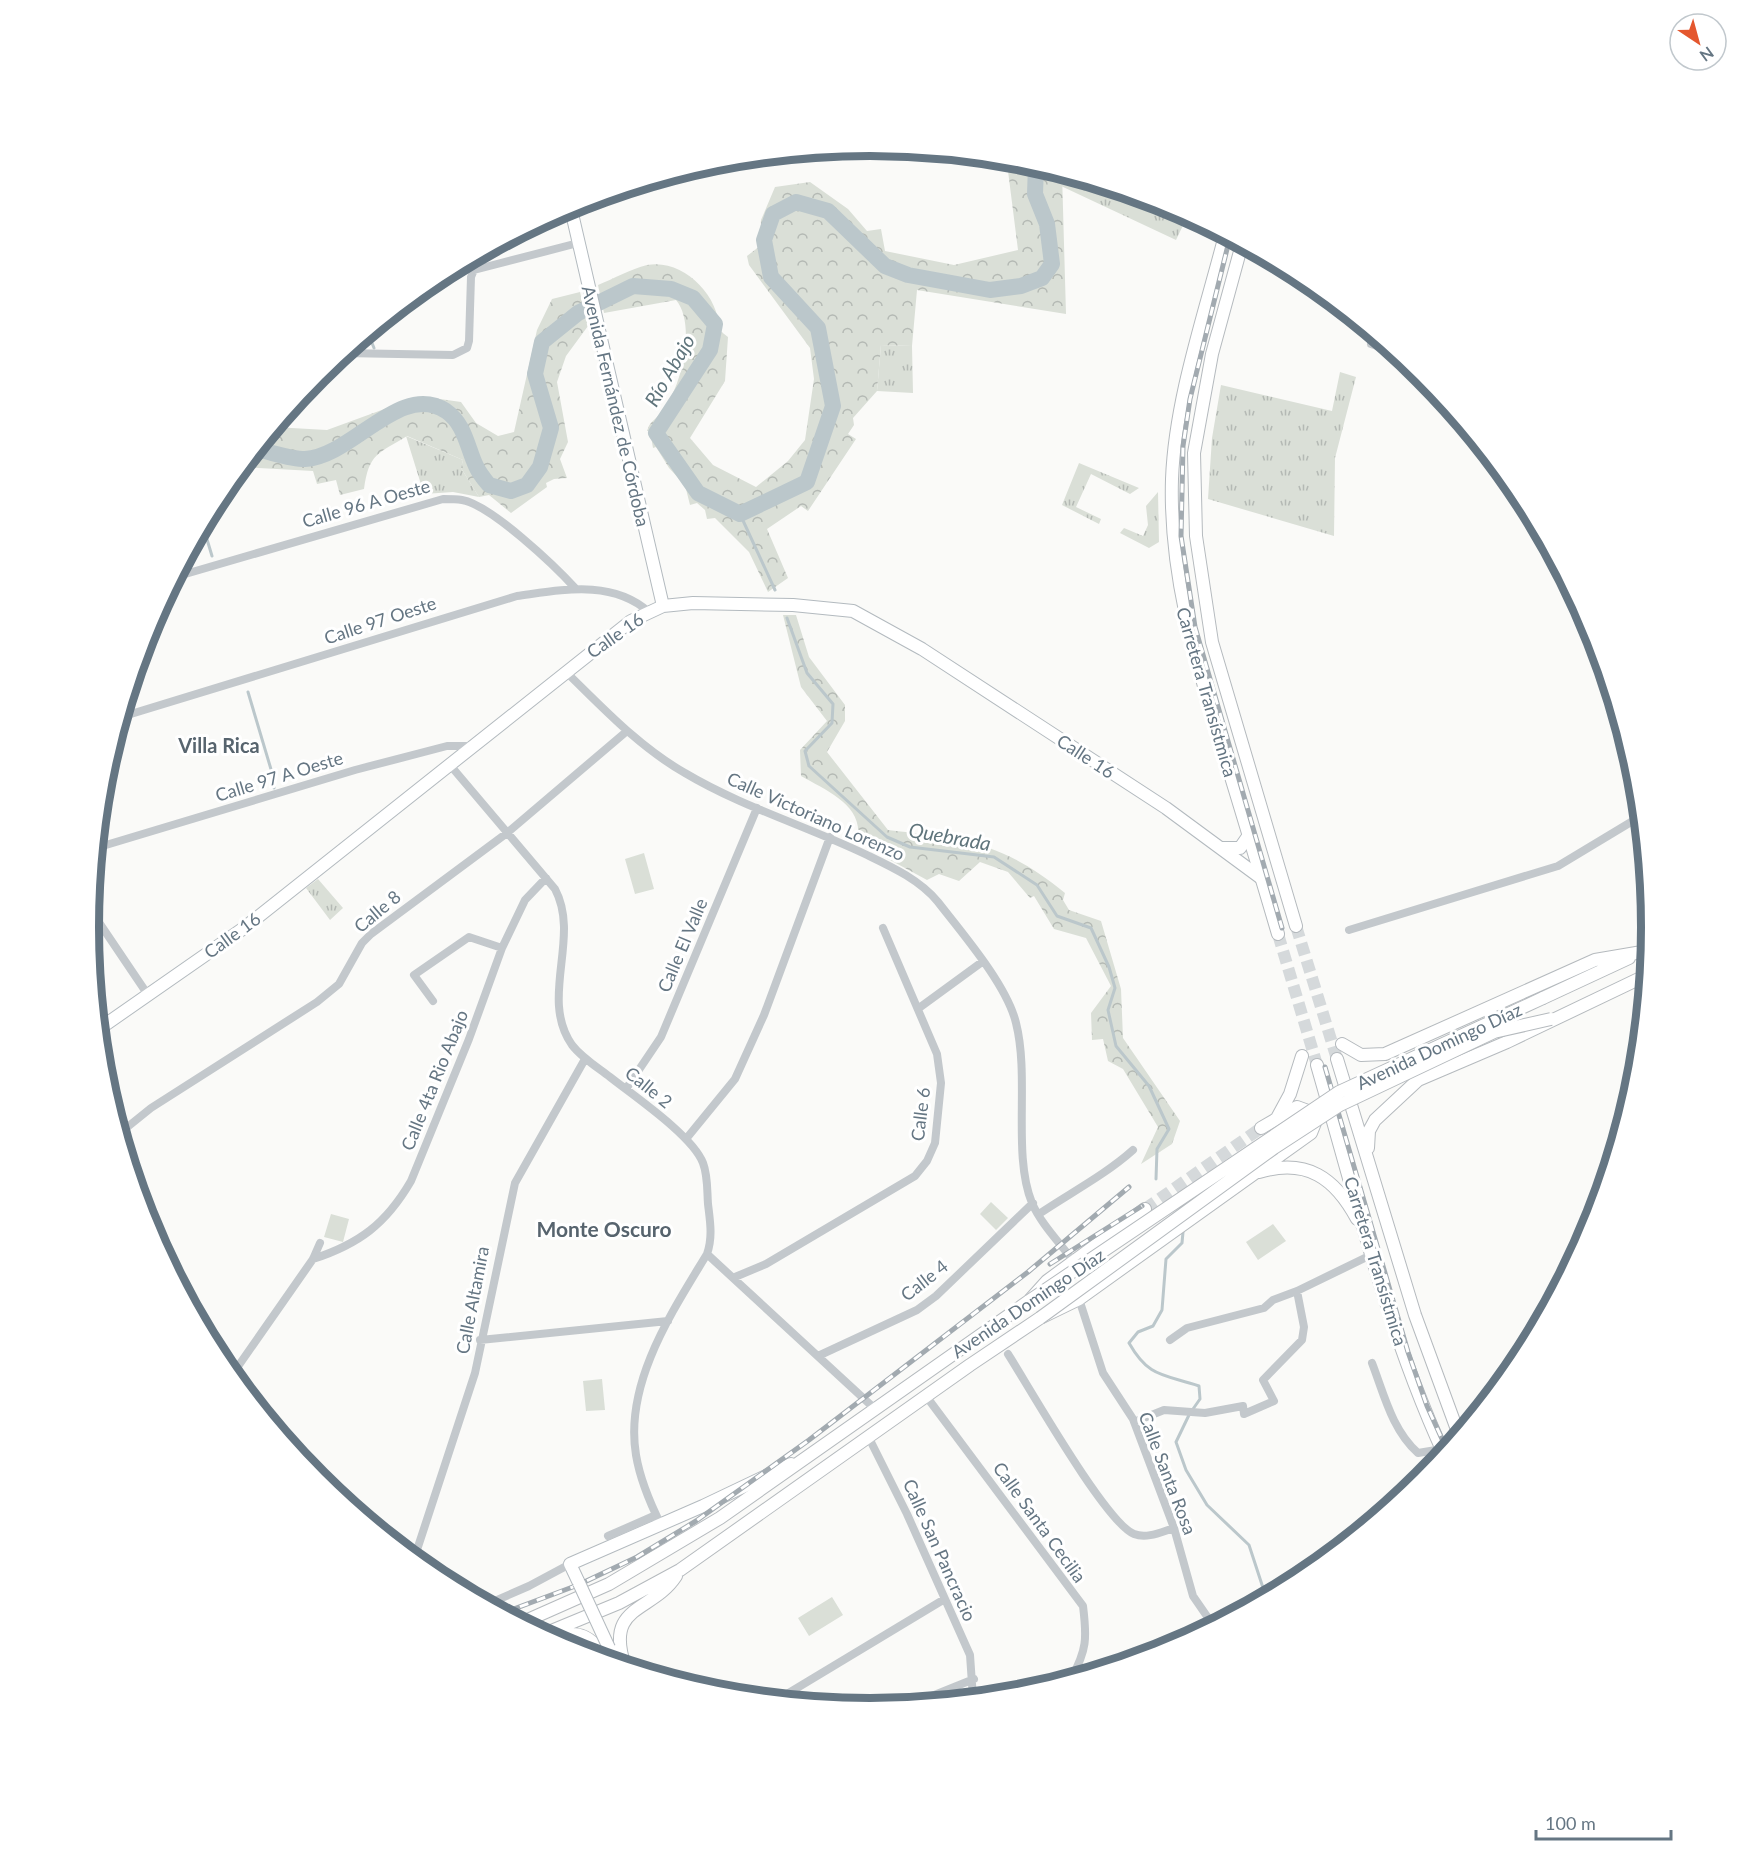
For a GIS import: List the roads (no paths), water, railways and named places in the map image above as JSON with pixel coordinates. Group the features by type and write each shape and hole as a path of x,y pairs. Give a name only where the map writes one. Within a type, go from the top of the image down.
{"main road":[{"name":"Avenida Fernández de Córdoba","path":"572,216 663,606"},
{"name":"Carretera Transístmica","path":"1223,242 1188,380 1174,456 1172,517 1179,584 1194,656 1278,934"},
{"name":"Carretera Transístmica","path":"1240,251 1212,354 1194,453 1196,536 1212,642 1296,926"},
{"name":"Calle 16","path":"106,1024 244,928 565,671 631,621 663,606 693,603 825,606 853,611 939,660 1166,808 1262,878"},
{"path":"1221,848 1240,848 1249,835"},
{"path":"1342,1044 1356,1054 1365,1056 1393,1050 1595,960 1640,951"},
{"name":"Avenida Domingo Díaz","path":"531,1619 638,1569 720,1518 1029,1301 1340,1092 1640,953"},
{"path":"1369,1162 1367,1146 1372,1124 1388,1106 1418,1080 1507,1042 1639,979"},
{"name":"Avenida Domingo Díaz","path":"555,1630 619,1603 680,1570 868,1436 1040,1318 1254,1162 1341,1105 1494,1032 1551,1019"},
{"path":"1393,1050 1387,1064 1393,1078 1400,1081 1418,1080"},
{"path":"1276,1119 1290,1094 1302,1056"},
{"name":"Carretera Transístmica","path":"1337,1059 1415,1315 1456,1427"},
{"name":"Carretera Transístmica","path":"1317,1065 1372,1254 1408,1362 1441,1445"},
{"path":"1040,1318 1079,1299 1311,1133 1314,1127 1312,1117 1301,1108 1293,1108 1261,1128"},
{"path":"1240,1183 1259,1173 1278,1168 1295,1168 1316,1174 1339,1191 1368,1238"},
{"path":"1029,1301 1047,1281 1145,1209"},
{"path":"605,1650 570,1564 659,1520 808,1456"},
{"path":"622,1657 619,1638 624,1622 635,1609 673,1581 680,1570"},
{"path":"565,1634 583,1635 602,1649"}],"street":[{"path":"355,353 453,355 462,352 469,341 471,277 474,270 578,243"},
{"path":"1371,344 1377,346"},
{"name":"Calle 96 A Oeste","path":"185,574 443,499 463,500 480,508 506,526 576,589"},
{"name":"Calle 97 Oeste","path":"129,715 517,596 576,589 616,594 638,603 648,612"},
{"name":"Calle Victoriano Lorenzo","path":"565,671 627,731 685,773 757,808 831,837 879,860 921,886 935,899 1003,992 1016,1023 1023,1075 1025,1167 1033,1203 1074,1262"},
{"name":"Calle 8","path":"126,1129 160,1102 317,1002 339,984 362,943 371,934 507,833 627,731"},
{"name":"Calle 97 A Oeste","path":"104,846 355,770 447,746 473,746"},
{"name":"Calle 2","path":"450,765 546,878 561,899 565,922 559,990 562,1024 573,1046 585,1059 626,1089 686,1139 697,1152 706,1176 711,1237 707,1254"},
{"name":"Calle El Valle","path":"626,1089 661,1037 757,808"},
{"path":"1349,930 1558,866 1633,821"},
{"path":"686,1139 735,1079 764,1015 803,905 831,837"},
{"name":"Calle 4ta Rio Abajo","path":"313,1259 349,1246 366,1235 385,1218 411,1181 469,1039 502,948 525,900 546,878"},
{"path":"99,923 148,995"},
{"name":"Calle 6","path":"735,1277 765,1264 915,1176 927,1161 935,1143 941,1083 937,1054 883,928"},
{"path":"433,1001 414,975 469,937 502,948"},
{"path":"918,1008 982,962"},
{"name":"Calle Altamira","path":"417,1550 465,1409 515,1183 585,1059"},
{"path":"1039,1214 1112,1168 1133,1150"},
{"name":"Calle 4","path":"818,1356 916,1310 936,1296 1033,1203"},
{"path":"238,1367 313,1259 320,1243"},
{"path":"608,1536 659,1520 639,1468 635,1441 637,1410 645,1376 668,1321 707,1254 735,1277 874,1408"},
{"path":"1170,1340 1187,1328 1264,1308 1273,1300 1298,1291 1372,1254"},
{"path":"1134,1422 1164,1410 1197,1413 1224,1412 1243,1406 1244,1414 1274,1401 1263,1380 1302,1340 1304,1327 1298,1291"},
{"name":"Calle Santa Rosa","path":"1079,1299 1103,1373 1134,1422 1174,1528 1193,1596 1209,1619"},
{"path":"480,1340 668,1321"},
{"path":"1008,1354 1093,1491 1122,1526 1134,1534 1147,1536 1174,1528"},
{"path":"1372,1363 1395,1424 1411,1447 1418,1453 1434,1452"},
{"name":"Calle Santa Cecilia","path":"926,1396 1083,1606 1087,1636 1083,1657 1076,1670"},
{"name":"Calle San Pancracio","path":"868,1436 907,1514 943,1600 970,1655 973,1691"},
{"path":"495,1601 570,1564"},
{"path":"789,1693 943,1600"},
{"path":"936,1694 974,1679"}],"waterway":[{"name":"Río Abajo","path":"264,451 299,459 323,455 394,412 411,406 429,404 446,411 457,422 465,436 477,469 489,485 511,491 527,485 540,467 551,428 535,374 542,342 578,313 633,286 671,289 693,298 715,324 710,350 656,433 698,493 740,514 807,482 833,406 818,328 771,277 764,240 773,214 796,202 828,211 885,266 908,275 990,290 1021,286 1042,278 1052,264 1047,224 1035,194 1036,174"},
{"path":"371,340 374,348"},
{"name":"Quebrada","path":"740,514 775,590"},
{"path":"206,535 212,556"},
{"name":"Quebrada","path":"787,618 807,673 833,704 832,723 805,751 809,766 887,837 910,847 994,857 1037,885 1057,916 1091,928 1109,967 1115,988 1108,1010 1116,1046 1149,1086 1169,1129 1157,1149 1156,1179"},
{"path":"248,692 273,776 274,788"},
{"name":"Quebrada","path":"1183,1232 1182,1243 1166,1259 1162,1310 1153,1326 1138,1332 1129,1343 1150,1369 1199,1386 1200,1399 1193,1409"},
{"name":"Quebrada","path":"1189,1415 1176,1442 1186,1470 1207,1505 1249,1545 1264,1590"}],"tunnel":[{"path":"1296,926 1337,1059"},
{"path":"1278,934 1317,1065"},
{"path":"1145,1209 1261,1128"}],"railway":[{"path":"1228,245 1190,399 1183,446 1181,536 1195,627 1282,928"},
{"path":"1325,1067 1408,1352 1427,1406 1443,1442"},
{"path":"512,1610 578,1585 637,1557 696,1521 809,1440 1028,1272 1129,1187"},
{"path":"1050,1264 1142,1206"}],"district":[{"name":"Villa Rica","path":"219,745"},
{"name":"Monte Oscuro","path":"604,1228"}]}
